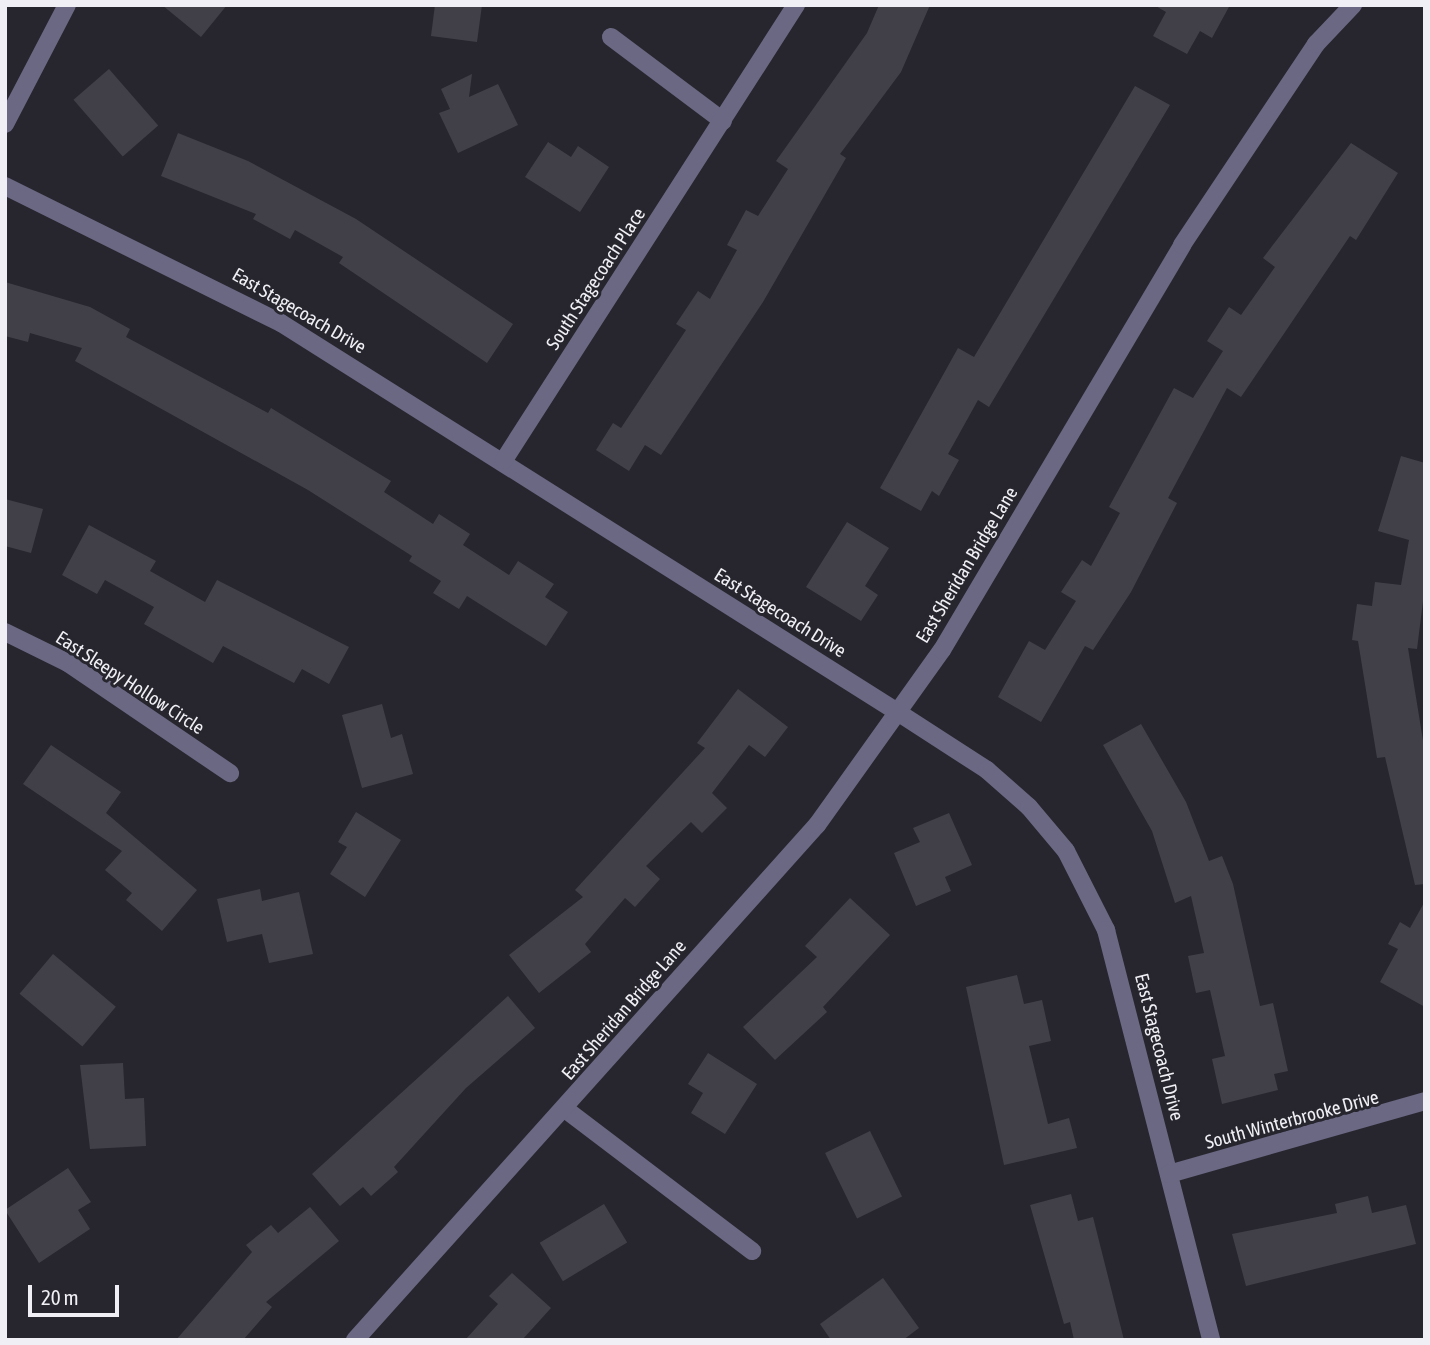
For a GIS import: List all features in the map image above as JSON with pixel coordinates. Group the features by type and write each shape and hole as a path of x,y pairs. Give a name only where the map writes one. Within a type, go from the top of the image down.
{"street":[{"path":"5,124 67,5"},
{"name":"South Stagecoach Place","path":"504,460 796,5"},
{"name":"East Sheridan Bridge Lane","path":"355,1340 817,825 899,713 1182,245 1316,44 1353,5"},
{"path":"611,37 723,121"},
{"name":"East Stagecoach Drive","path":"5,186 187,271 504,460 899,713 1029,807 1083,879 1116,961 1211,1340"},
{"name":"East Sleepy Hollow Circle","path":"5,632 68,663 230,773"},
{"name":"South Winterbrooke Drive","path":"1168,1174 1425,1101"},
{"name":"East Sheridan Bridge Lane","path":"565,1109 752,1251"}],"building":[{"path":"162,5 227,5 201,37"},
{"path":"435,5 482,5 477,42 431,36"},
{"path":"879,5 930,5 901,72 840,154 846,158 763,302 661,455 645,445 629,471 596,450 613,423 621,428 686,330 676,324 698,291 710,299 737,250 727,245 746,210 758,216 788,169 776,161 867,33"},
{"path":"1154,5 1230,5 1212,38 1200,31 1187,54 1153,36 1166,12"},
{"path":"109,69 158,126 123,156 74,100"},
{"path":"472,74 469,97 498,84 518,125 458,153 439,113 450,109 441,89"},
{"path":"1135,86 1170,105 989,407 978,400 948,454 959,460 939,496 932,491 921,511 880,488 958,348 974,357"},
{"path":"178,133 248,161 356,219 513,324 487,363 339,263 343,257 295,230 290,239 253,219 256,214 161,176"},
{"path":"548,142 571,157 578,146 609,167 580,212 525,177"},
{"path":"1351,143 1398,173 1356,240 1350,236 1241,397 1227,388 1168,498 1177,503 1131,592 1093,650 1085,646 1041,722 998,697 1029,641 1045,650 1076,601 1061,592 1082,560 1091,566 1120,513 1109,507 1174,388 1193,398 1223,351 1207,341 1229,307 1241,315 1275,267 1263,258"},
{"path":"5,282 90,307 130,329 126,337 268,413 271,408 391,481 384,492 433,524 439,514 470,534 463,545 509,575 518,561 554,584 545,597 568,612 546,646 467,596 459,609 433,593 441,581 409,561 412,556 308,490 75,361 82,348 30,333 28,342 5,336"},
{"path":"1401,456 1425,463 1425,585 1417,649 1408,648 1425,753 1425,884 1415,885 1385,757 1377,758 1358,641 1352,640 1357,604 1372,606 1375,582 1401,585 1409,540 1378,531"},
{"path":"5,499 43,509 31,553 5,546"},
{"path":"847,522 889,548 865,586 878,595 861,621 806,587"},
{"path":"89,525 156,561 150,571 205,602 217,580 349,647 329,684 302,669 294,683 223,646 213,663 144,624 154,607 105,580 97,594 62,575"},
{"path":"738,689 788,727 765,757 749,745 712,793 727,808 702,833 691,822 646,866 660,879 635,907 625,898 585,944 591,952 539,993 509,955 583,897 575,890 705,748 697,743"},
{"path":"382,704 391,738 402,734 413,774 362,788 342,715"},
{"path":"1141,724 1186,802 1209,861 1222,856 1233,884 1260,1006 1273,1003 1288,1071 1274,1074 1278,1090 1222,1104 1212,1059 1225,1056 1210,990 1196,993 1188,956 1204,953 1191,896 1175,903 1152,831 1103,745"},
{"path":"51,745 121,792 106,813 197,890 162,931 126,900 132,893 105,870 122,851 23,784"},
{"path":"356,812 401,840 365,897 330,874 347,847 338,842"},
{"path":"949,813 972,865 945,877 951,891 916,906 894,853 920,842 913,828"},
{"path":"260,889 262,901 299,892 313,954 269,963 262,934 227,942 217,899"},
{"path":"850,898 890,935 823,1007 827,1012 775,1060 743,1027 817,957 805,946"},
{"path":"1425,901 1425,1007 1380,982 1398,949 1388,944 1400,922 1410,928"},
{"path":"53,954 116,1007 82,1047 20,994"},
{"path":"1017,975 1024,1004 1042,1000 1051,1041 1029,1046 1048,1124 1069,1118 1077,1148 1004,1165 966,987"},
{"path":"508,996 535,1028 466,1088 394,1167 398,1172 371,1196 363,1187 340,1206 312,1174"},
{"path":"708,1053 757,1084 725,1134 691,1113 703,1093 688,1084"},
{"path":"123,1063 125,1099 144,1098 146,1146 90,1149 80,1065"},
{"path":"870,1131 902,1197 857,1219 825,1153"},
{"path":"68,1168 91,1202 78,1210 90,1229 39,1263 5,1210"},
{"path":"1071,1194 1078,1221 1093,1217 1124,1340 1074,1340 1070,1322 1064,1324 1030,1205"},
{"path":"1368,1196 1372,1213 1406,1205 1416,1244 1246,1286 1232,1234 1337,1213 1335,1204"},
{"path":"604,1204 627,1243 563,1281 540,1243"},
{"path":"310,1207 339,1241 266,1302 272,1307 243,1340 176,1340 252,1252 246,1245 271,1225 278,1233"},
{"path":"512,1273 551,1308 522,1340 465,1340 498,1304 489,1296"},
{"path":"883,1278 919,1328 903,1340 831,1340 820,1324"}]}
